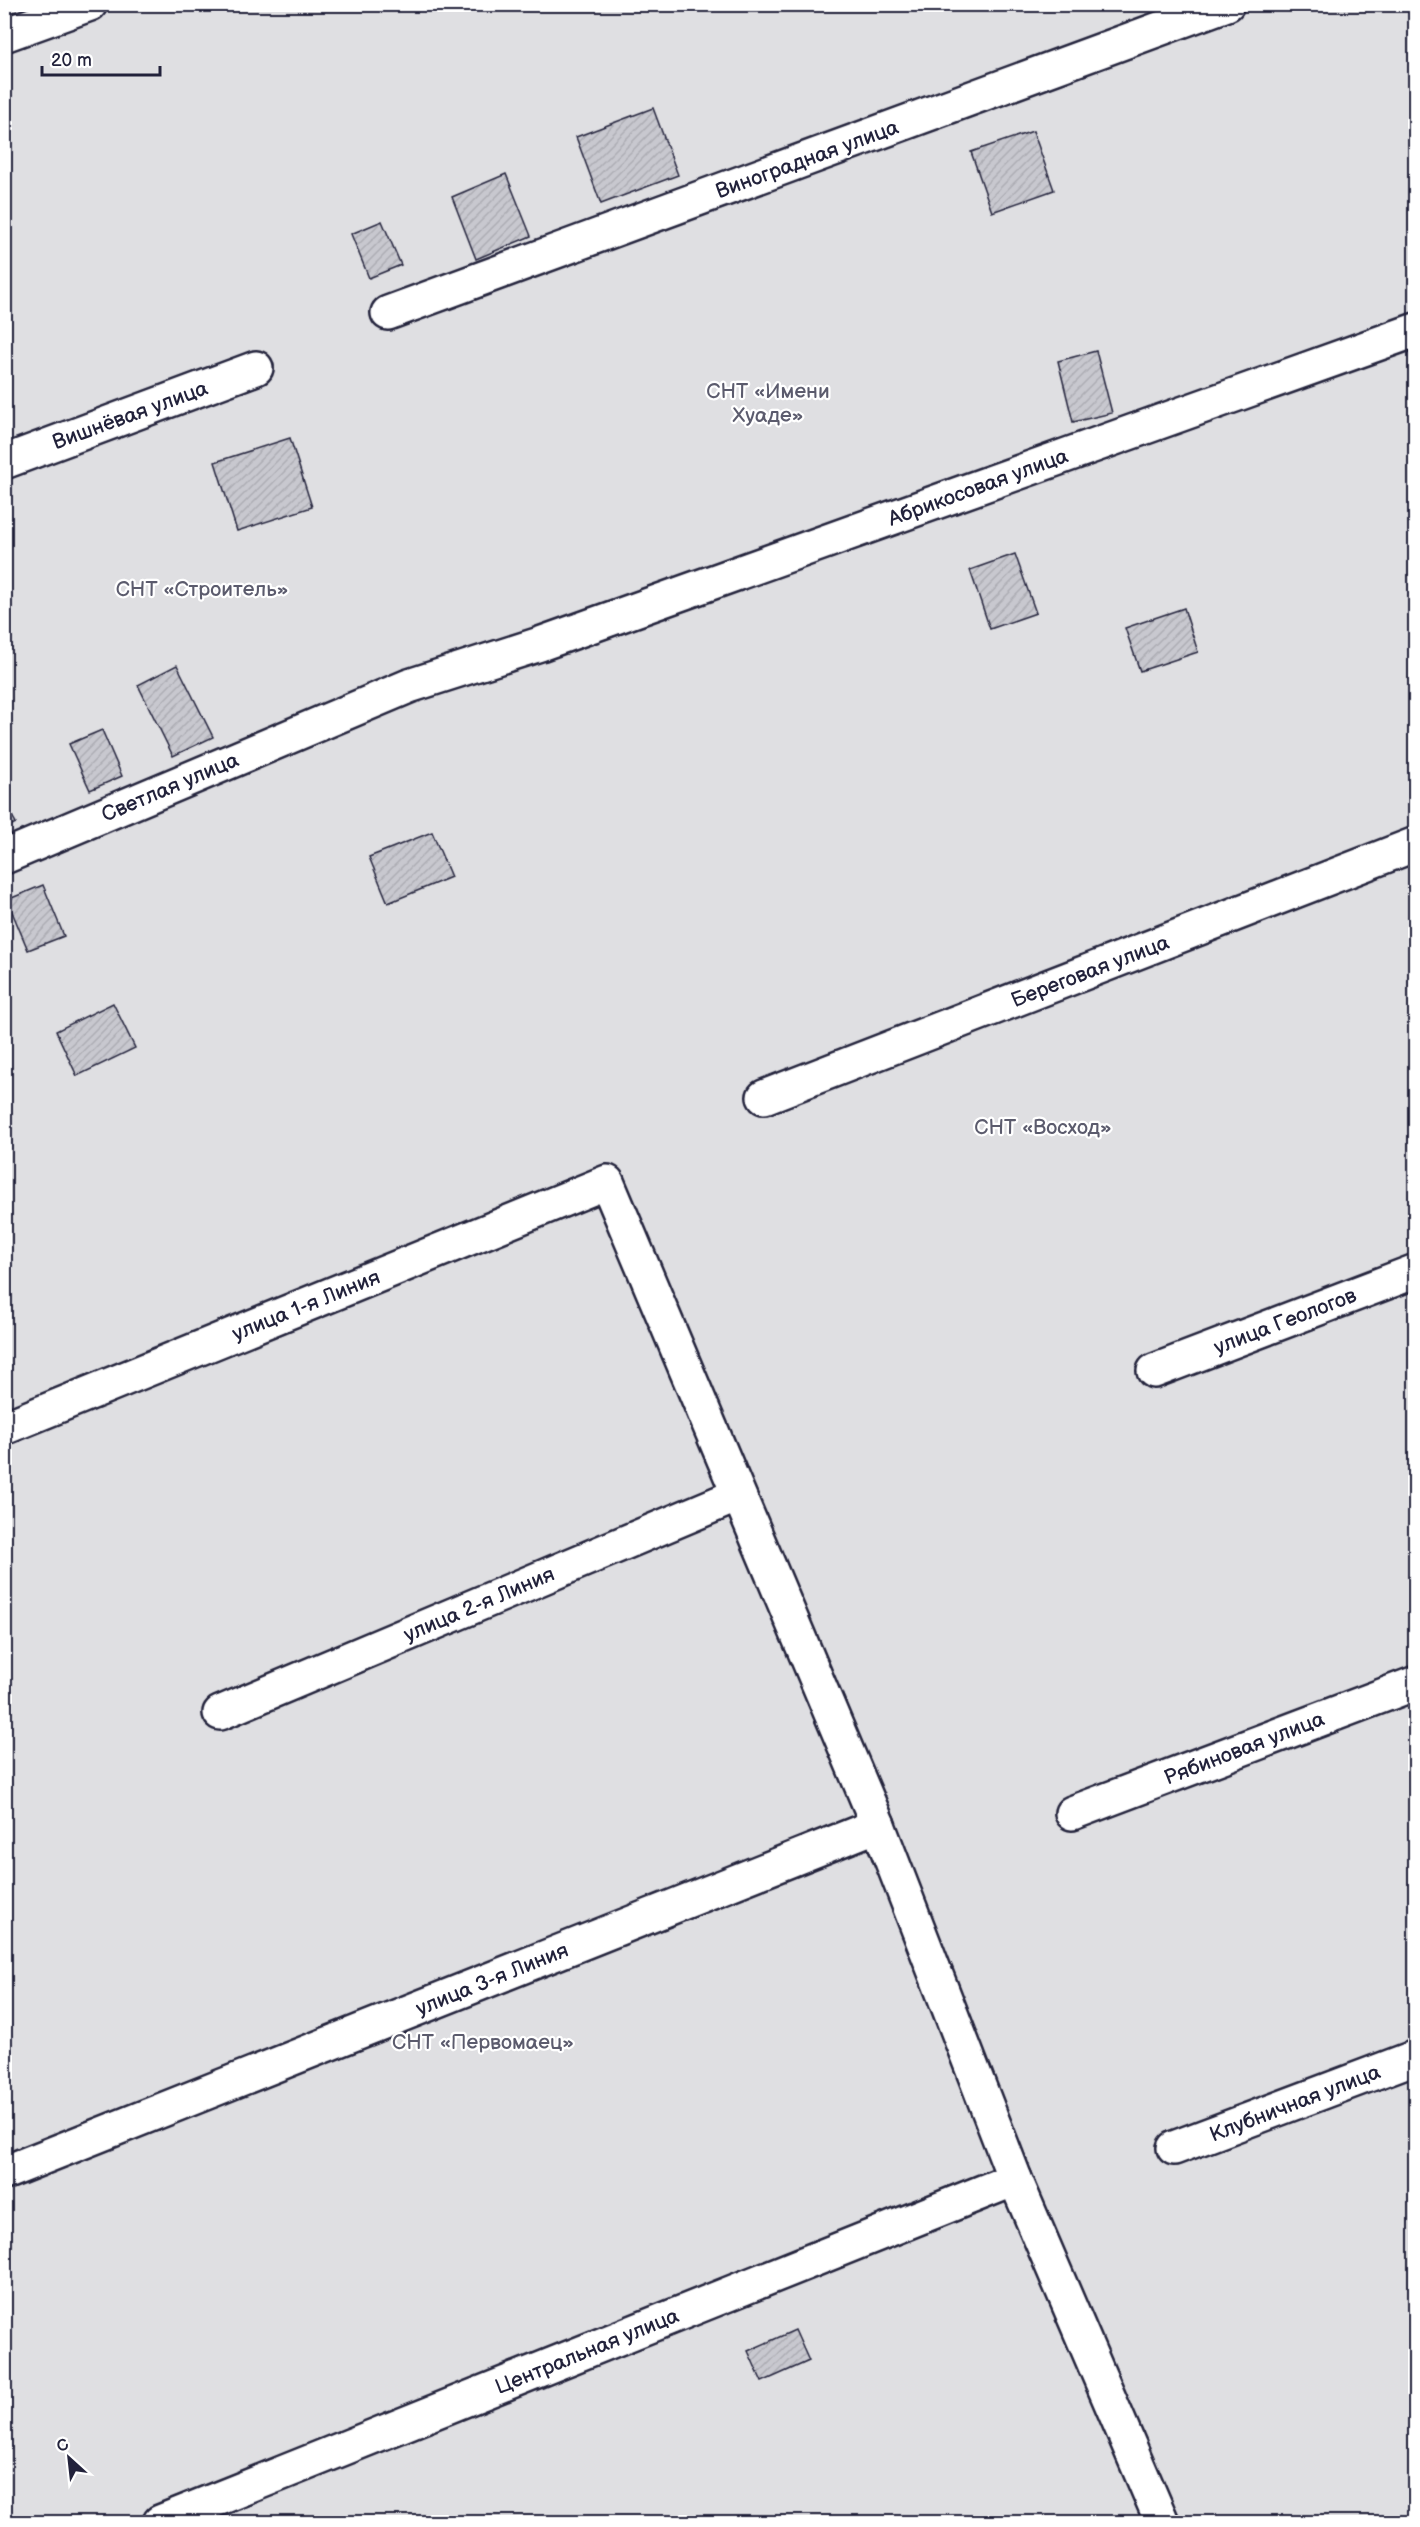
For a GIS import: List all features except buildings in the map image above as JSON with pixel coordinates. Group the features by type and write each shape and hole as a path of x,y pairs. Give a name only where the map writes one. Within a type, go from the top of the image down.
{"street":[{"path":"4,35 90,4"},
{"name":"Виноградная улица","path":"388,313 1227,4"},
{"name":"Абрикосовая улица","path":"336,718 409,686 540,644 1416,330"},
{"name":"Вишнёвая улица","path":"4,462 256,368"},
{"name":"Светлая улица","path":"4,857 336,718"},
{"name":"Береговая улица","path":"764,1097 1416,844"},
{"name":"улица 1-я Линия","path":"4,1428 607,1182 738,1495"},
{"name":"улица Геологов","path":"1154,1371 1416,1271"},
{"path":"738,1495 878,1825 1015,2179 1154,2520"},
{"name":"улица 2-я Линия","path":"220,1713 738,1495"},
{"name":"Рябиновая улица","path":"1072,1814 1416,1683"},
{"name":"улица 3-я Линия","path":"4,2173 878,1825"},
{"name":"Клубничная улица","path":"1174,2148 1416,2057"},
{"name":"Центральная улица","path":"160,2523 1015,2179"}],"green space":[{"path":"5,5 1415,5 1415,2522 5,2522"}],"park label":[{"name":"СНТ «Имени Хуаде»","path":"768,403"},
{"name":"СНТ «Строитель»","path":"202,589"},
{"name":"СНТ «Восход»","path":"1043,1127"},
{"name":"СНТ «Первомаец»","path":"483,2042"}]}
